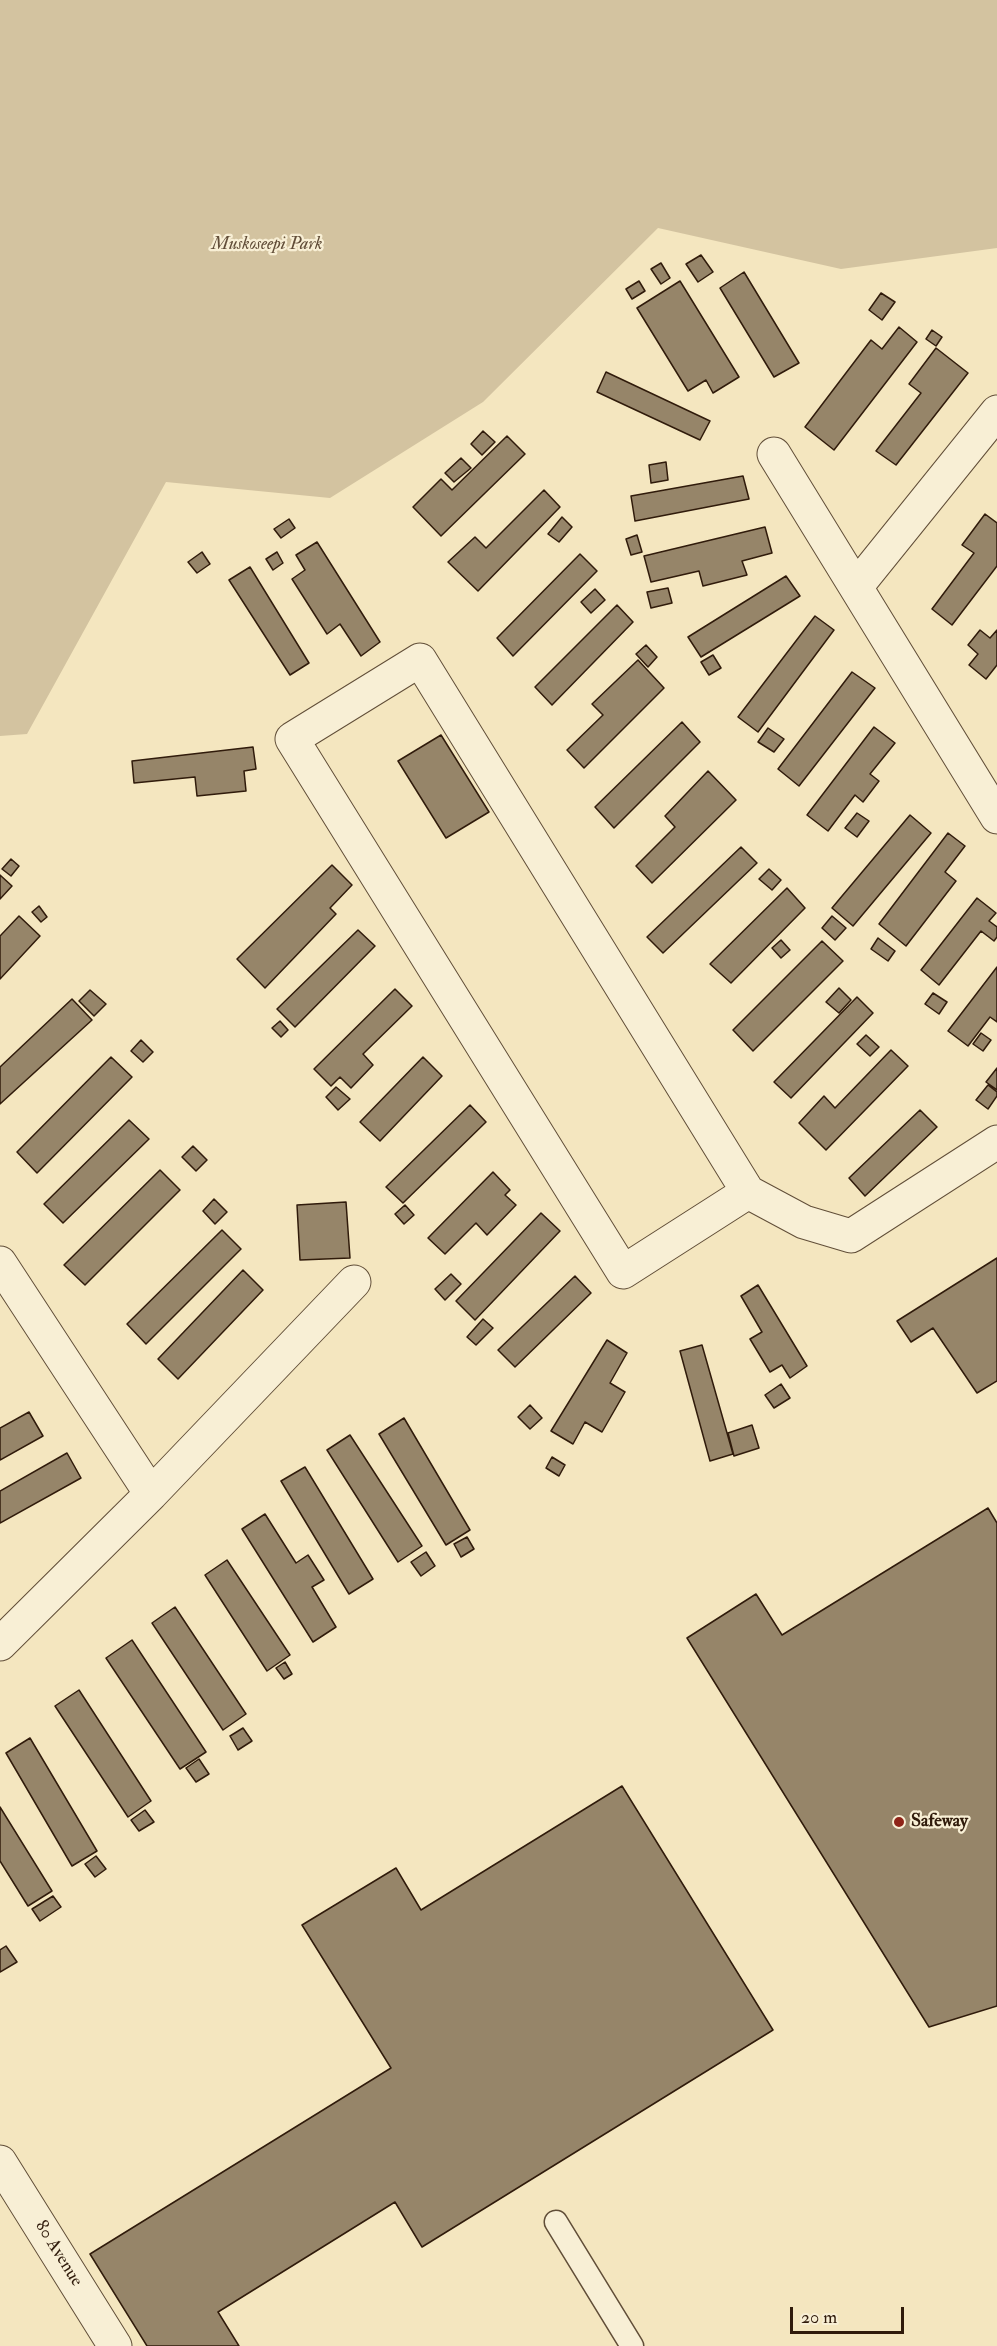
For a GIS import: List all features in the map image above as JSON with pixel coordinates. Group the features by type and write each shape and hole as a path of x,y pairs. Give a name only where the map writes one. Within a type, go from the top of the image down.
{"street":[{"path":"856,587 997,412"},
{"path":"774,454 997,817"},
{"path":"748,1192 623,1272 292,739 420,660 748,1192 804,1222 851,1236 997,1142"},
{"path":"0,1263 151,1494"},
{"path":"0,1644 151,1494 354,1282"},
{"name":"80 Avenue","path":"0,2162 115,2346"}],"lane":[{"path":"556,2222 632,2346"}],"green space":[{"name":"Muskoseepi Park","path":"0,0 997,0 997,248 841,269 658,228 483,402 330,498 166,482 27,734 0,736"}],"building":[{"path":"701,255 713,272 698,282 686,264"},
{"path":"661,263 670,278 661,284 651,269"},
{"path":"744,272 799,363 774,377 720,288"},
{"path":"639,281 645,291 632,299 626,289"},
{"path":"680,281 739,377 713,393 706,380 688,391 637,308"},
{"path":"881,293 895,302 882,320 869,310"},
{"path":"899,327 917,342 834,450 805,427 871,340 882,349"},
{"path":"932,330 942,337 936,346 926,339"},
{"path":"936,348 968,373 896,465 876,451 921,393 909,384"},
{"path":"606,372 710,421 700,440 597,392"},
{"path":"483,431 495,442 482,455 471,444"},
{"path":"507,436 525,454 441,536 413,507 441,479 452,490"},
{"path":"461,458 471,468 454,482 445,473"},
{"path":"666,462 668,480 651,483 649,465"},
{"path":"743,476 749,499 635,521 631,496"},
{"path":"544,490 560,507 478,591 448,562 475,537 486,548"},
{"path":"985,514 997,523 997,566 952,625 932,609 974,553 962,545"},
{"path":"562,517 572,527 559,542 548,534"},
{"path":"289,519 295,528 281,538 274,529"},
{"path":"765,527 772,553 742,561 747,575 703,586 699,571 651,582 644,556"},
{"path":"637,535 642,552 631,555 626,539"},
{"path":"317,542 380,642 361,656 340,624 327,634 292,579 305,570 296,555"},
{"path":"202,552 210,564 197,573 188,562"},
{"path":"277,552 283,563 273,570 266,559"},
{"path":"580,554 597,571 513,656 497,638"},
{"path":"250,567 309,663 290,675 229,580"},
{"path":"786,576 800,596 701,657 688,637"},
{"path":"668,588 672,603 651,608 647,592"},
{"path":"595,589 605,600 591,613 581,602"},
{"path":"617,605 633,622 552,705 535,687"},
{"path":"815,616 834,630 758,732 738,717"},
{"path":"980,630 990,638 997,630 997,665 986,679 969,665 978,654 968,645"},
{"path":"646,645 657,657 648,667 636,654"},
{"path":"713,655 721,668 709,675 701,662"},
{"path":"638,660 664,688 584,768 567,750 603,715 592,704"},
{"path":"852,672 875,688 799,786 778,769"},
{"path":"682,722 700,742 614,828 595,807"},
{"path":"874,727 895,743 870,774 879,781 863,802 855,795 828,831 807,815"},
{"path":"768,728 784,739 774,752 758,742"},
{"path":"441,735 489,812 446,838 398,761"},
{"path":"253,747 256,769 244,771 246,791 197,796 195,777 134,783 132,761"},
{"path":"708,771 736,800 652,883 636,866 675,827 665,816"},
{"path":"857,813 869,821 857,837 845,828"},
{"path":"910,815 931,833 853,926 832,908"},
{"path":"948,833 965,846 945,872 956,881 906,946 879,924"},
{"path":"741,847 757,863 663,953 647,937"},
{"path":"11,859 19,866 11,876 2,869"},
{"path":"332,865 352,885 330,908 336,914 265,988 237,959"},
{"path":"769,869 781,880 772,890 759,879"},
{"path":"0,875 12,886 0,899"},
{"path":"787,888 805,908 731,983 710,964"},
{"path":"977,898 996,913 989,921 997,927 997,937 994,941 981,931 939,985 921,970"},
{"path":"39,906 47,917 41,922 32,912"},
{"path":"19,916 40,936 0,979 0,936"},
{"path":"832,916 846,928 835,940 822,928"},
{"path":"358,930 375,946 295,1027 277,1009"},
{"path":"878,938 895,951 888,961 871,949"},
{"path":"781,940 790,950 781,958 772,948"},
{"path":"822,941 843,961 753,1051 733,1030"},
{"path":"997,967 997,1022 990,1017 968,1046 948,1031"},
{"path":"839,988 851,1000 839,1013 826,1002"},
{"path":"395,989 412,1006 363,1054 373,1065 351,1088 340,1077 331,1086 314,1069"},
{"path":"90,990 106,1004 94,1016 79,1001"},
{"path":"933,993 947,1002 939,1014 925,1004"},
{"path":"857,997 873,1013 791,1098 774,1082"},
{"path":"72,999 92,1020 0,1104 0,1067"},
{"path":"280,1021 288,1030 281,1037 272,1028"},
{"path":"981,1033 991,1040 983,1051 973,1044"},
{"path":"866,1035 879,1047 870,1056 857,1044"},
{"path":"141,1040 153,1052 143,1062 131,1051"},
{"path":"891,1050 908,1066 826,1150 799,1123 824,1096 835,1108"},
{"path":"111,1057 132,1077 37,1173 17,1152"},
{"path":"423,1057 442,1076 380,1141 360,1122"},
{"path":"997,1068 997,1090 986,1082"},
{"path":"988,1085 997,1092 997,1096 988,1109 976,1100"},
{"path":"336,1087 350,1099 338,1110 326,1097"},
{"path":"470,1105 486,1122 403,1203 386,1187"},
{"path":"920,1110 937,1127 865,1196 849,1178"},
{"path":"129,1120 149,1139 63,1223 44,1204"},
{"path":"193,1146 207,1160 196,1171 182,1157"},
{"path":"160,1170 180,1190 85,1285 64,1265"},
{"path":"493,1172 510,1190 505,1195 516,1205 487,1235 476,1223 445,1254 428,1238"},
{"path":"214,1199 227,1212 215,1224 203,1211"},
{"path":"346,1202 350,1258 300,1260 297,1205"},
{"path":"405,1205 414,1215 404,1224 395,1214"},
{"path":"541,1213 560,1231 475,1320 456,1301"},
{"path":"222,1230 241,1249 146,1344 127,1324"},
{"path":"997,1258 997,1381 977,1393 933,1328 911,1342 897,1321"},
{"path":"243,1270 263,1290 178,1379 158,1359"},
{"path":"451,1274 461,1284 445,1300 435,1289"},
{"path":"575,1276 591,1293 515,1367 498,1350"},
{"path":"758,1285 807,1366 790,1378 782,1365 770,1372 750,1339 762,1332 741,1296"},
{"path":"483,1319 493,1328 476,1345 467,1337"},
{"path":"607,1340 627,1353 610,1383 625,1392 602,1432 585,1422 573,1444 551,1431"},
{"path":"702,1345 733,1454 710,1461 680,1351"},
{"path":"781,1384 790,1398 774,1408 765,1395"},
{"path":"530,1405 542,1418 530,1429 518,1417"},
{"path":"29,1412 43,1436 0,1460 0,1428"},
{"path":"404,1418 470,1530 446,1545 379,1434"},
{"path":"752,1425 759,1448 734,1456 728,1433"},
{"path":"350,1435 422,1546 398,1562 327,1450"},
{"path":"67,1453 81,1478 0,1523 0,1491"},
{"path":"552,1457 565,1465 559,1476 546,1468"},
{"path":"305,1467 373,1579 349,1594 281,1481"},
{"name":"Safeway","path":"988,1508 997,1523 997,2006 929,2027 687,1638 756,1594 782,1635"},
{"path":"265,1514 296,1563 308,1555 324,1580 312,1587 336,1627 313,1642 242,1529"},
{"path":"467,1537 474,1549 461,1557 454,1544"},
{"path":"426,1552 435,1566 421,1576 411,1562"},
{"path":"227,1560 290,1655 267,1671 205,1575"},
{"path":"175,1607 246,1714 223,1730 152,1623"},
{"path":"132,1640 206,1752 180,1769 106,1658"},
{"path":"285,1662 292,1674 284,1679 276,1668"},
{"path":"79,1690 151,1801 128,1817 55,1706"},
{"path":"243,1728 252,1741 238,1750 230,1736"},
{"path":"30,1738 97,1851 72,1866 6,1753"},
{"path":"199,1759 209,1774 196,1782 186,1768"},
{"path":"622,1786 773,2030 422,2247 395,2202 218,2312 239,2346 147,2346 90,2254 391,2068 302,1925 396,1868 421,1910"},
{"path":"0,1807 52,1891 28,1906 0,1861"},
{"path":"145,1810 154,1822 139,1831 131,1820"},
{"path":"96,1856 106,1869 95,1877 85,1864"},
{"path":"53,1896 61,1907 40,1921 32,1909"},
{"path":"6,1946 17,1962 0,1972 0,1950"}],"place":[{"name":"Safeway","path":"899,1822"}]}
